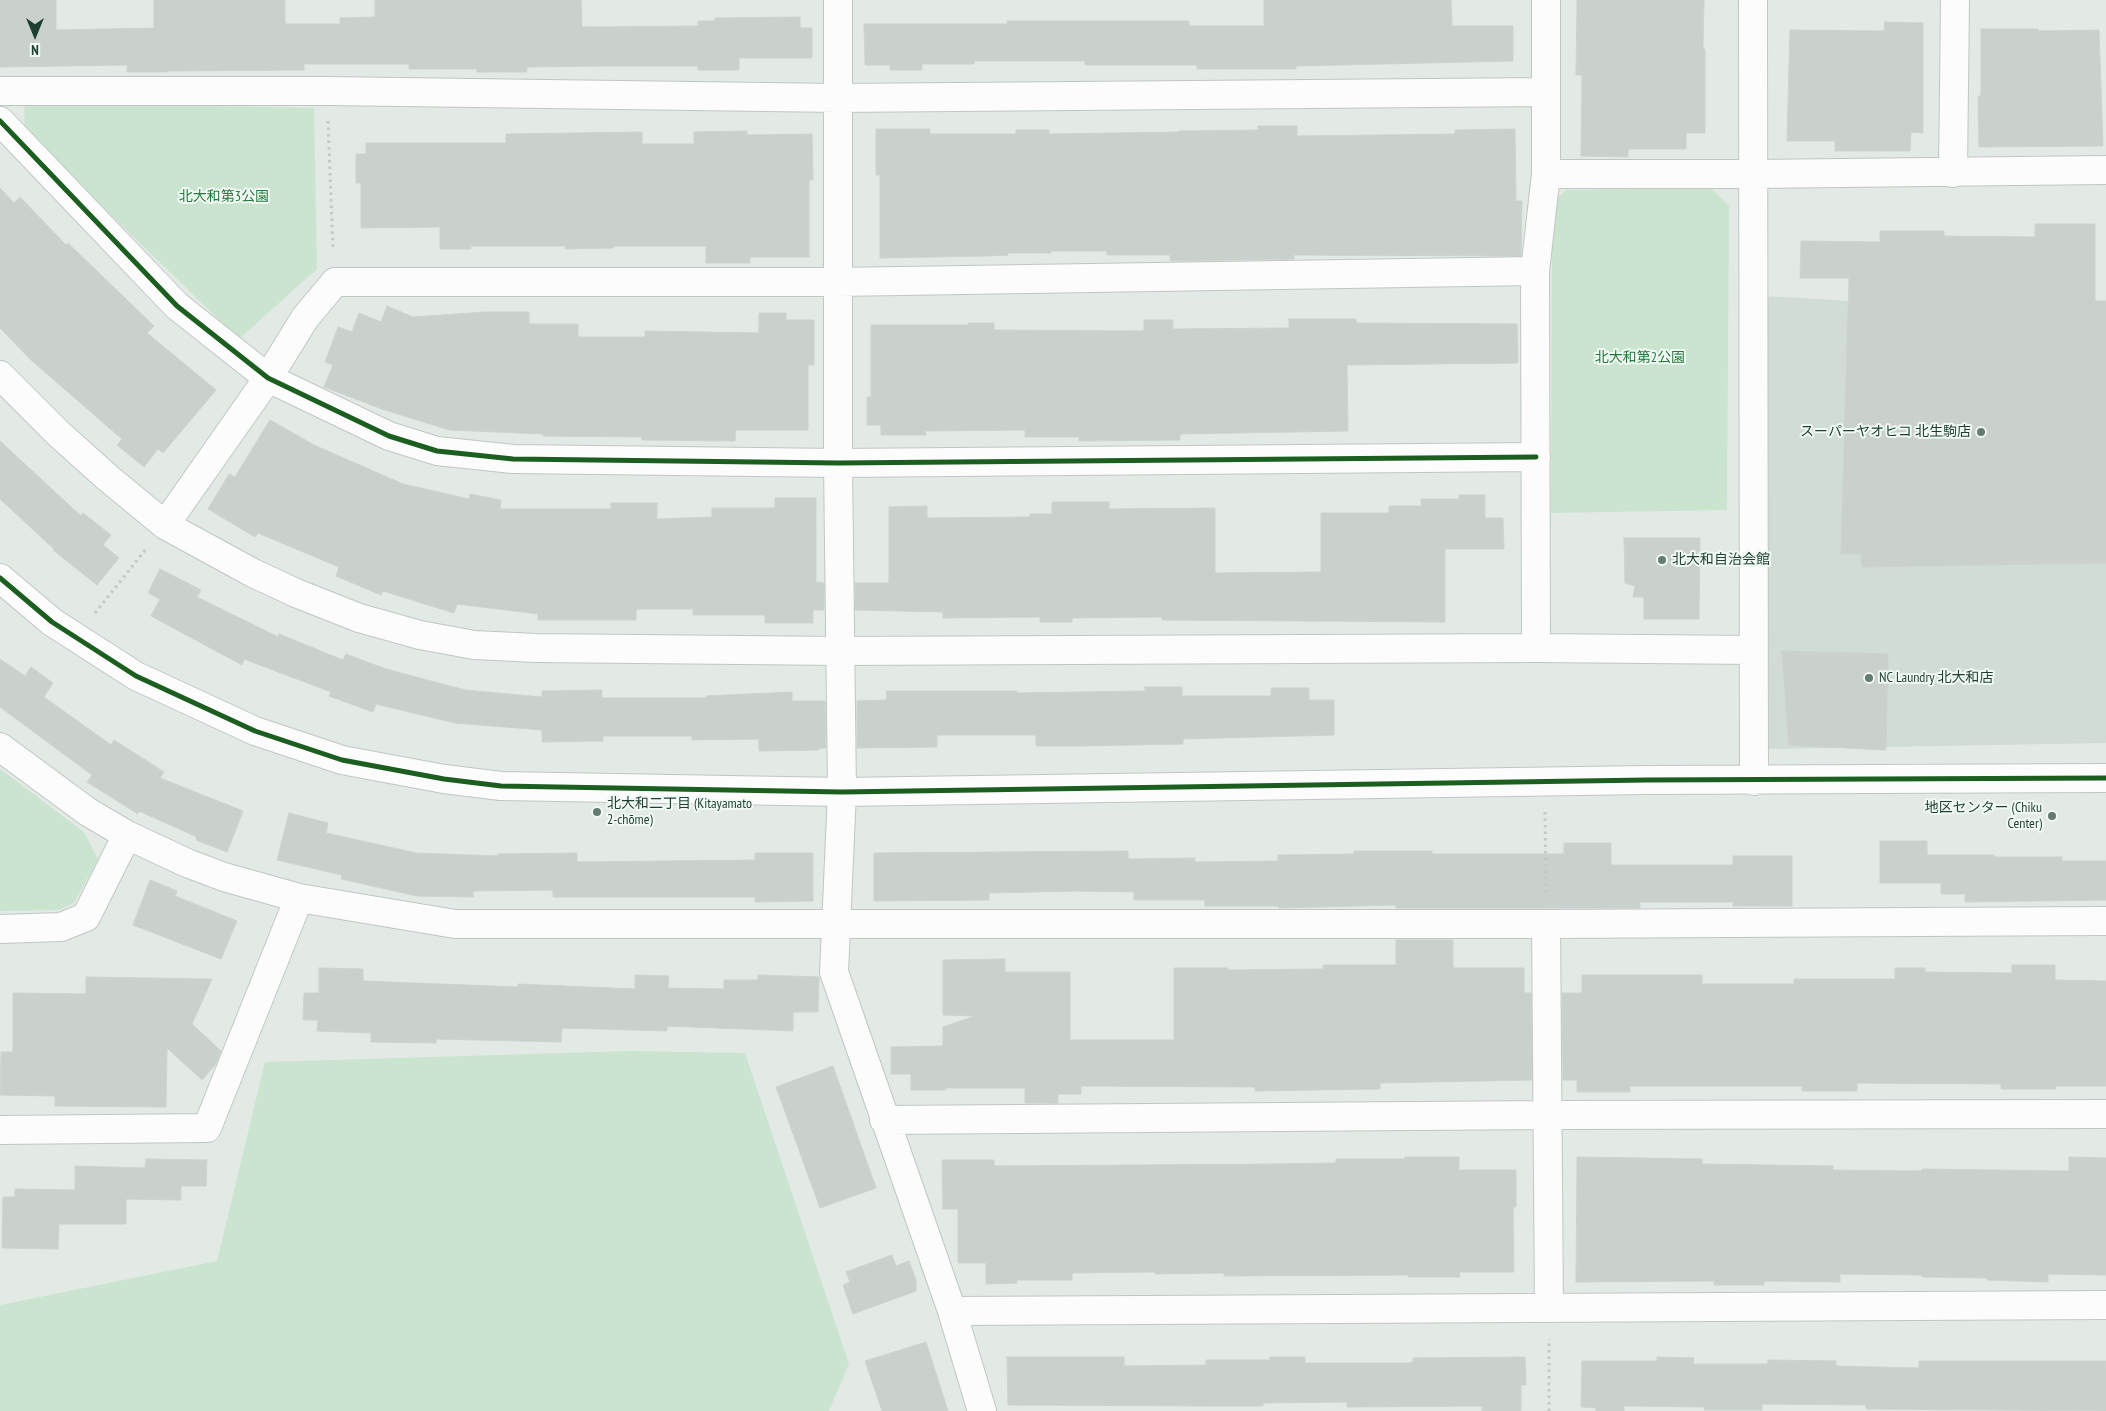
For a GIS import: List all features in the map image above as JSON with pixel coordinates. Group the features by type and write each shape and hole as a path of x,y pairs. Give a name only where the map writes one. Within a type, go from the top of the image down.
{"street":[{"path":"838,0 838,463 842,792 834,972 952,1311 982,1411"},
{"path":"1536,648 1535,272 1546,174 1546,0"},
{"path":"1753,0 1754,780"},
{"path":"1953,173 1955,0"},
{"path":"0,91 327,91 839,98 1546,92"},
{"path":"0,121 177,306 268,378 389,436 437,450 513,459 838,463 1536,457"},
{"path":"1546,174 1953,173 2106,170"},
{"path":"166,525 268,378 305,318 335,282 838,282 1535,272"},
{"path":"0,374 60,435 108,478 166,525 253,573 296,594 359,618 420,635 474,644 536,648 841,651 1536,648 1753,650"},
{"path":"0,578 52,622 136,676 220,716 271,737 342,760 444,779 501,786 842,792 1647,780 2106,778"},
{"path":"0,747 88,812 127,835 187,863 224,877 299,898 455,924 1546,924 2106,921"},
{"path":"0,929 61,928 86,917 127,835"},
{"path":"0,1130 207,1128 299,898"},
{"path":"1546,924 1549,1308"},
{"path":"884,1120 1547,1115 2106,1114"},
{"path":"952,1311 2106,1305"}],"path":[{"path":"327,91 335,282"},
{"path":"76,637 166,525"},
{"path":"1545,783 1546,924"},
{"path":"1549,1308 1549,1411"}],"shaded area":[{"path":"1765,296 1849,301 2106,301 2106,743 1769,749"}],"green space":[{"name":"北大和第3公園","path":"25,102 314,108 317,269 239,339 24,131"},
{"name":"北大和第2公園","path":"1711,188 1729,206 1727,510 1551,513 1552,204 1566,190"},
{"path":"0,769 84,832 98,859 74,903 58,910 0,911"},
{"path":"628,1051 745,1053 849,1364 829,1411 0,1411 0,1305 217,1261 265,1062"}],"building":[{"path":"0,0 56,0 56,30 154,28 154,0 285,0 285,24 340,24 340,18 375,17 375,0 581,0 582,27 698,26 698,21 715,21 715,18 800,17 800,28 812,28 812,58 739,58 739,70 698,70 698,66 602,66 527,67 527,72 477,72 477,69 409,69 409,64 304,64 304,70 167,72 127,72 127,65 0,67"},
{"path":"1264,0 1451,0 1452,26 1513,26 1513,61 1296,66 1296,69 1197,69 1197,65 1085,65 1085,61 974,61 974,64 922,64 922,70 890,70 890,65 865,65 864,24 1007,24 1007,21 1189,21 1189,26 1264,26"},
{"path":"1577,0 1704,0 1705,133 1686,133 1686,149 1628,149 1628,157 1581,156 1582,75 1576,75"},
{"path":"1885,22 1923,23 1923,133 1911,132 1910,151 1835,151 1835,141 1787,141 1790,30 1884,31"},
{"path":"1981,29 2038,29 2038,31 2099,30 2103,146 1979,147 1978,96 1981,96"},
{"path":"1258,126 1297,126 1297,136 1455,134 1455,130 1515,129 1516,201 1522,201 1521,256 1294,255 1294,259 1170,261 1170,255 1107,255 1107,251 1051,251 1051,253 1008,253 1008,255 987,256 880,258 880,175 876,175 876,129 930,129 930,134 1016,134 1016,130 1049,130 1049,134 1258,130"},
{"path":"747,131 747,135 812,134 813,180 809,180 809,257 750,257 750,263 706,263 706,246 614,246 614,248 565,249 565,246 471,246 471,249 440,249 440,227 361,228 361,183 356,183 356,154 366,154 366,143 506,143 506,134 642,132 642,144 694,144 694,132"},
{"path":"0,188 14,203 20,197 66,245 68,243 154,326 147,333 216,390 163,453 158,449 144,467 117,445 122,439 31,360 0,328"},
{"name":"スーパーヤオヒコ 北生駒店","path":"2035,224 2095,224 2095,301 2106,301 2106,563 1862,567 1861,554 1841,554 1849,278 1800,278 1801,241 1880,242 1880,231 1944,231 1944,236 2035,237"},
{"path":"387,306 413,317 485,312 529,312 529,324 578,324 578,337 645,337 645,331 759,333 759,313 786,313 786,320 814,320 814,365 808,365 808,430 736,430 735,441 642,440 642,437 543,436 543,434 449,430 382,409 324,387 333,365 325,362 338,327 352,332 359,313 381,322"},
{"path":"1289,319 1356,319 1356,323 1517,324 1518,363 1347,365 1348,431 1180,434 1180,440 1079,441 1079,437 1025,437 1025,430 925,431 926,435 881,435 881,425 867,425 867,397 871,397 871,325 968,325 968,323 994,323 994,330 1144,331 1144,320 1173,320 1173,329 1289,328"},
{"path":"270,420 314,445 403,484 469,499 470,494 501,500 500,509 611,509 611,503 657,503 657,519 712,517 712,508 775,508 775,498 816,498 816,582 824,583 824,610 813,610 813,623 765,623 765,615 693,615 693,609 636,609 636,620 538,620 538,614 457,604 454,613 383,591 381,595 336,576 339,567 258,533 255,537 208,509 229,474 235,477"},
{"path":"0,441 81,516 83,513 111,535 103,545 119,558 97,585 53,550 0,499"},
{"path":"1459,495 1485,495 1485,518 1503,518 1504,549 1445,549 1445,622 1162,620 1162,617 1072,618 1072,622 1040,622 1040,617 943,618 943,612 855,610 855,583 889,583 889,507 927,506 927,518 1030,517 1030,514 1052,514 1052,502 1109,502 1109,509 1215,508 1215,573 1321,572 1321,513 1389,513 1389,506 1421,506 1421,499 1459,499"},
{"name":"北大和自治会館","path":"1624,538 1700,538 1699,619 1644,619 1644,597 1633,597 1635,586 1625,583"},
{"path":"160,569 201,590 197,597 278,637 279,634 343,660 346,654 386,669 465,690 542,697 542,691 602,690 602,698 706,698 706,696 792,692 792,701 825,701 826,748 819,748 819,750 759,751 759,739 692,740 692,736 603,736 603,741 542,742 542,730 455,723 376,704 373,712 329,696 331,692 244,659 242,665 151,616 160,599 148,593"},
{"path":"1782,651 1888,654 1886,750 1789,745"},
{"path":"0,659 25,676 31,667 53,683 44,697 111,745 114,740 164,772 160,778 243,811 227,852 196,840 197,837 139,811 138,814 87,782 92,775 0,707"},
{"path":"1145,687 1182,687 1182,696 1271,696 1271,688 1309,688 1309,700 1334,700 1334,735 1183,739 1183,744 1036,746 1036,735 937,735 937,747 857,748 857,701 887,700 886,691 1017,691 1017,693 1145,691"},
{"path":"289,813 328,823 326,833 416,853 498,856 498,854 577,853 577,862 755,860 755,853 813,853 813,901 755,902 755,897 553,897 553,890 473,891 473,897 417,896 341,879 342,875 277,860"},
{"path":"1880,841 1927,841 1927,855 2062,857 2062,861 2106,861 2106,900 1965,902 1965,894 1941,894 1941,883 1880,883"},
{"path":"1564,843 1611,843 1611,865 1733,865 1733,856 1792,856 1792,906 1733,906 1733,902 1640,902 1640,908 1396,908 1396,905 1279,908 1278,906 1205,906 1205,900 1134,900 1134,892 1078,891 989,893 989,900 874,901 874,853 1128,851 1128,859 1195,858 1195,862 1278,861 1278,855 1354,854 1354,851 1432,851 1432,854 1564,854"},
{"path":"150,880 177,891 175,896 237,921 221,959 133,925"},
{"path":"1396,940 1453,940 1453,968 1524,968 1524,993 1531,993 1532,1080 1380,1083 1380,1089 1255,1091 1255,1087 1081,1086 1081,1094 1058,1094 1058,1103 1025,1103 1025,1088 911,1090 911,1074 891,1074 891,1047 943,1046 943,1027 975,1016 943,1015 943,960 1005,959 1005,972 1070,972 1070,1040 1174,1040 1174,968 1228,968 1228,970 1323,969 1323,965 1396,965"},
{"path":"2012,965 2055,965 2055,980 2106,981 2106,1086 2056,1086 2056,1089 2001,1089 2001,1084 1857,1083 1857,1091 1802,1091 1802,1086 1630,1086 1630,1092 1577,1092 1577,1080 1563,1080 1562,993 1582,993 1582,975 1702,975 1702,984 1794,984 1794,979 1895,979 1895,968 1925,968 1925,972 2012,973"},
{"path":"319,968 363,969 363,981 518,987 518,984 635,989 635,975 669,976 668,988 724,989 724,980 758,980 758,975 819,977 818,1012 793,1012 793,1031 667,1026 667,1031 562,1028 561,1042 436,1039 436,1043 371,1042 371,1033 317,1031 318,1020 303,1020 304,993 319,993"},
{"path":"86,977 212,979 192,1024 221,1051 215,1065 202,1080 167,1048 166,1107 55,1106 55,1096 0,1095 1,1052 13,1052 13,993 86,994"},
{"path":"833,1066 876,1188 820,1208 776,1087"},
{"path":"1405,1157 1459,1157 1459,1170 1516,1170 1516,1207 1513,1207 1514,1272 1459,1272 1460,1277 1408,1277 1408,1275 1224,1276 1224,1273 1155,1274 1155,1272 1072,1273 1072,1280 1017,1280 1017,1283 986,1284 986,1263 958,1263 958,1209 943,1209 942,1160 994,1160 994,1166 1336,1163 1336,1159 1405,1159"},
{"path":"1577,1157 1702,1159 1702,1164 1833,1166 1833,1170 1922,1171 1922,1169 2069,1171 2069,1157 2106,1158 2106,1275 2048,1274 2048,1282 1987,1280 1987,1278 1922,1277 1922,1275 1840,1274 1840,1282 1764,1281 1764,1285 1714,1285 1714,1281 1576,1282"},
{"path":"146,1159 207,1160 206,1186 181,1186 181,1200 126,1199 126,1224 59,1224 58,1249 2,1248 3,1197 15,1197 15,1189 75,1190 75,1166 145,1168"},
{"path":"892,1255 896,1266 909,1261 916,1280 916,1291 853,1314 843,1285 850,1282 846,1272"},
{"path":"926,1342 948,1411 882,1411 865,1361"},
{"path":"1007,1357 1124,1357 1124,1366 1206,1365 1206,1360 1270,1360 1270,1357 1305,1357 1305,1363 1410,1363 1413,1362 1413,1358 1525,1357 1526,1385 1521,1385 1521,1411 1482,1411 1482,1406 1347,1407 1347,1402 1263,1403 1263,1406 1008,1405"},
{"path":"1657,1357 1694,1358 1693,1364 1768,1364 1768,1360 1836,1361 1836,1366 1919,1368 1919,1361 2106,1361 2106,1411 1866,1409 1866,1405 1762,1404 1762,1410 1704,1410 1705,1407 1624,1406 1624,1411 1596,1411 1596,1408 1581,1407 1582,1361 1657,1361"}],"cycle path":[{"path":"0,121 177,306 268,378 389,436 437,451 513,459 838,463 1536,457"},
{"path":"0,578 52,622 136,676 255,731 342,760 444,779 501,786 842,792 1647,780 2106,778"}],"place":[{"name":"スーパーヤオヒコ 北生駒店","path":"1981,432"},
{"name":"北大和自治会館","path":"1662,560"},
{"name":"NC Laundry 北大和店","path":"1869,678"},
{"name":"北大和二丁目 (Kitayamato 2-chōme)","path":"597,812"},
{"name":"地区センター (Chiku Center)","path":"2052,816"}]}
